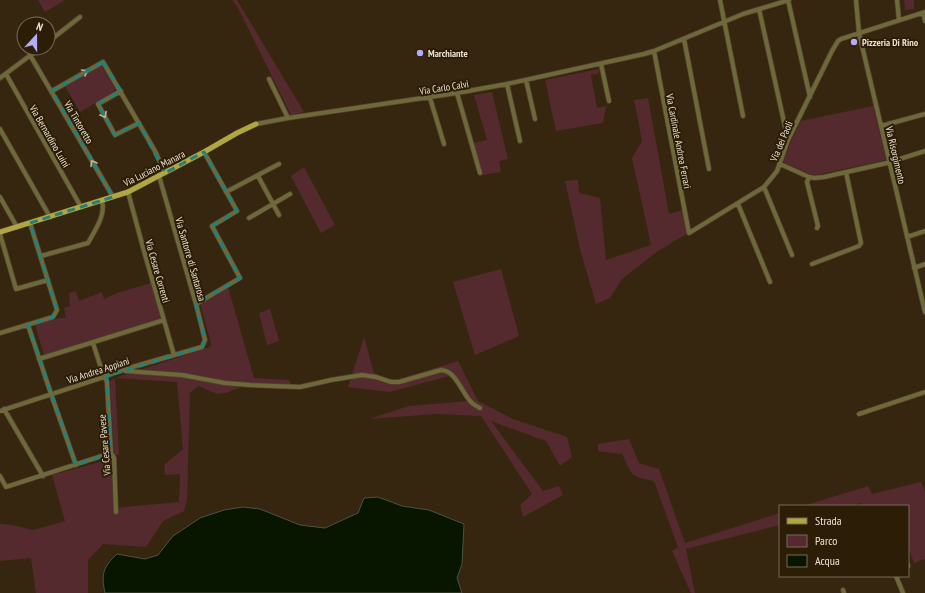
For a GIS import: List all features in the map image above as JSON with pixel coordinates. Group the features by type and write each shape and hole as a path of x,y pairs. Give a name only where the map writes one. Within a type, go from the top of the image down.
{"main road":[{"name":"Via Luciano Manara","path":"0,233 128,192 204,152 236,133 256,124"}],"street":[{"path":"720,0 743,116"},
{"path":"788,0 810,97"},
{"name":"Via Carlo Calvi","path":"288,118 457,94 601,64 654,51 759,8 788,0"},
{"name":"Via Risorgimento","path":"856,0 859,33 925,312"},
{"path":"897,0 899,20"},
{"path":"759,8 788,140"},
{"path":"924,12 925,21"},
{"name":"Via dei Paoli","path":"690,234 764,187 774,176 780,164 788,140 832,51 839,40 924,12"},
{"path":"56,36 80,17"},
{"path":"684,39 709,169"},
{"name":"Via Cardinale Andrea Ferrari","path":"654,51 690,234"},
{"path":"0,78 29,56"},
{"name":"Via Tintoretto","path":"31,56 113,197"},
{"path":"52,91 103,62 155,151 165,173"},
{"path":"601,64 609,101"},
{"name":"Via Bernardino Luini","path":"6,74 81,207"},
{"path":"269,79 288,118"},
{"path":"526,80 535,119"},
{"path":"507,84 520,141"},
{"path":"121,91 98,104 115,135 139,123"},
{"path":"457,94 480,173"},
{"path":"430,98 444,144"},
{"path":"881,126 925,114"},
{"name":"Via Luciano Manara","path":"256,124 288,118"},
{"path":"0,129 50,217"},
{"path":"780,164 809,177 815,178 890,163 925,151"},
{"path":"196,304 240,278 212,226 237,211 204,152"},
{"path":"226,192 279,164"},
{"path":"812,264 859,246 861,243 846,172"},
{"name":"Via Santorre di Santarosa","path":"159,176 196,304 205,340 202,347"},
{"path":"258,176 279,215"},
{"path":"809,177 807,182 818,226 817,228"},
{"path":"764,187 792,255"},
{"name":"Via Cesare Correnti","path":"128,192 174,354"},
{"path":"249,218 290,194"},
{"path":"0,197 17,227"},
{"path":"40,256 88,243 102,215 102,200"},
{"path":"738,204 770,282"},
{"path":"0,333 53,317 57,310 30,223"},
{"path":"907,237 925,231"},
{"path":"0,233 16,289 48,280"},
{"path":"914,268 925,264"},
{"path":"40,359 164,320"},
{"path":"28,325 76,464"},
{"name":"Via Cesare Pavese","path":"93,343 107,382 112,453 114,458 116,512"},
{"name":"Via Andrea Appiani","path":"2,410 122,370 202,347"},
{"path":"122,370 182,376 225,383 300,387 362,375 376,377 390,382 399,382 441,370 446,370 451,373 472,403 480,408"},
{"path":"859,414 925,392"},
{"path":"2,410 43,476"},
{"path":"0,476 6,487 112,453"},
{"path":"896,577 903,593"}],"highlighted area":[{"path":"103,62 121,91 98,104 115,135 139,123 165,173 204,152 237,211 212,226 240,278 196,304 205,340 202,347 107,376 111,453 76,465 28,325 53,317 57,310 30,223 113,197 52,91"}],"green space":[{"path":"38,0 65,0 45,12"},
{"path":"232,0 237,0 304,112 291,115 238,8"},
{"path":"904,0 914,0 914,9 905,10"},
{"path":"101,65 115,88 114,92 80,112 65,86"},
{"path":"599,69 599,73 591,75 597,108 606,106 603,123 556,131 545,80"},
{"path":"492,92 508,159 499,161 501,172 482,175 473,143 487,140 474,95"},
{"path":"648,98 669,214 683,210 688,233 658,251 622,279 610,298 596,304 580,249 565,181 578,180 579,193 600,198 606,260 651,245 632,158 642,141 634,100"},
{"path":"873,106 886,160 816,175 810,174 783,162 801,121"},
{"path":"304,167 335,225 321,233 291,176"},
{"path":"501,269 519,336 475,355 453,282"},
{"path":"151,283 161,318 44,355 35,325 60,318 66,318 64,308 70,306 69,293 76,291 79,301 102,292 104,299 117,293"},
{"path":"228,287 254,378 289,380 292,386 243,386 226,393 217,394 198,386 190,393 187,500 184,511 163,521 146,547 103,544 88,560 88,593 36,593 31,558 0,561 0,524 33,530 65,521 52,475 111,459 114,508 179,502 180,474 165,475 164,465 183,449 177,382 115,378 210,347 211,343 200,303"},
{"path":"270,309 279,341 267,345 259,313"},
{"path":"364,337 374,373 389,379 399,379 458,361 478,401 513,419 567,437 572,457 560,466 546,441 491,421 543,491 559,486 563,495 523,517 520,505 532,494 481,416 437,414 369,419 409,406 469,401 449,376 390,392 348,387"},
{"path":"115,378 119,455 115,455 114,453 110,381"},
{"path":"629,439 639,463 659,469 685,543 779,513 779,525 686,549 695,593 691,593 672,551 678,547 654,481 640,478 633,474 622,454 598,451 598,444"},
{"path":"921,482 925,492 925,559 914,563 909,550 909,505 862,505 861,503 853,505 806,505 868,486 872,494"}],"water":[{"path":"378,497 402,506 429,510 464,524 462,564 457,578 462,593 105,593 103,581 104,571 117,554 145,559 158,555 173,536 200,518 224,510 243,507 260,509 300,525 325,528 358,513 364,498"}],"place":[{"name":"Pizzeria Di Rino","path":"854,42"},
{"name":"Marchiante","path":"420,53"}]}
